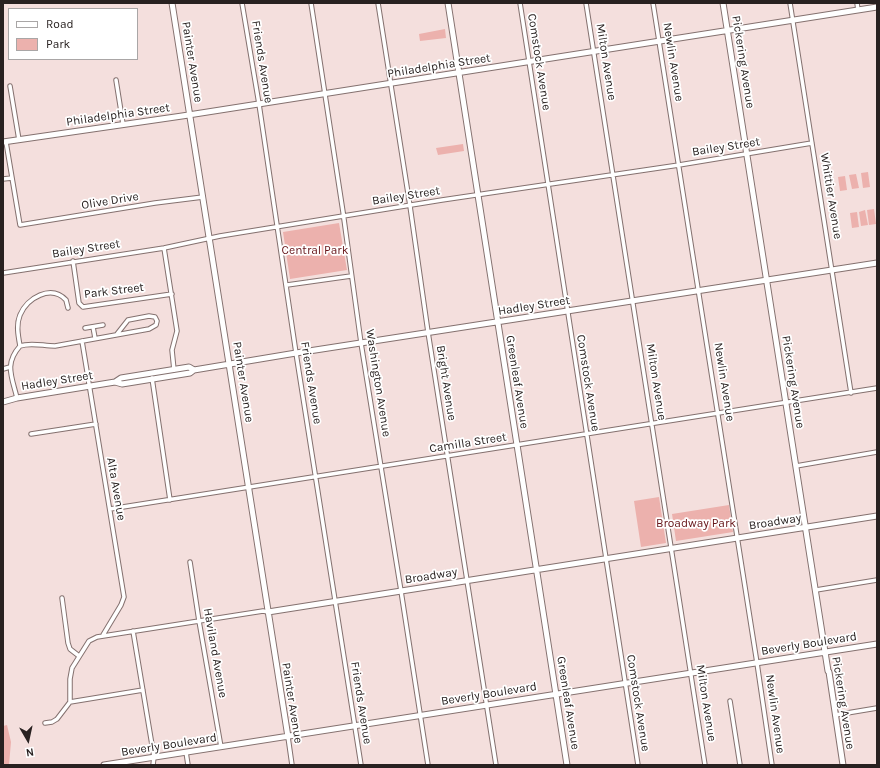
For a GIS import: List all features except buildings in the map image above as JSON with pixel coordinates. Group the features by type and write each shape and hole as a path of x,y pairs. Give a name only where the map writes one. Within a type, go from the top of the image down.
{"street":[{"name":"Painter Avenue","path":"172,3 292,765"},
{"name":"Friends Avenue","path":"242,3 259,104 296,353 361,765"},
{"name":"Washington Avenue","path":"311,3 361,343 402,591 428,765"},
{"name":"Bright Avenue","path":"378,3 466,580 496,765"},
{"name":"Greenleaf Avenue","path":"448,3 567,765"},
{"name":"Comstock Avenue","path":"520,3 638,765"},
{"name":"Milton Avenue","path":"586,3 705,765"},
{"name":"Newlin Avenue","path":"653,3 738,538 772,765"},
{"name":"Pickering Avenue","path":"723,3 843,765"},
{"name":"Whittier Avenue","path":"790,3 850,393"},
{"path":"857,3 858,10"},
{"name":"Philadelphia Street","path":"4,142 190,115 877,7"},
{"path":"116,80 123,124"},
{"path":"10,86 19,140"},
{"path":"3,179 12,178 4,142"},
{"name":"Bailey Street","path":"3,273 164,248 210,238 277,227 812,143"},
{"name":"Olive Drive","path":"12,178 20,226 155,203 203,197"},
{"path":"164,248 177,332 172,350 175,373"},
{"name":"Park Street","path":"73,261 79,303 82,307 172,294"},
{"name":"Hadley Street","path":"3,402 17,398 115,382 121,378 175,373 189,368 194,370 567,310 877,263"},
{"path":"287,285 351,276"},
{"path":"20,346 17,330 20,314 37,296 44,293 57,295 64,298 68,308"},
{"path":"17,398 10,367 11,358 20,346 28,344 55,346 149,329 156,325 157,321 155,317 149,316 128,320 117,334"},
{"path":"85,328 103,326"},
{"path":"93,327 95,338"},
{"name":"Alta Avenue","path":"82,341 124,597 103,636"},
{"path":"3,369 10,367"},
{"path":"151,376 170,500"},
{"name":"Camilla Street","path":"110,509 877,388"},
{"path":"31,434 96,424"},
{"path":"796,466 877,452"},
{"name":"Broadway","path":"70,702 70,674 72,668 89,641 97,637 199,620 263,611 268,612 877,516"},
{"name":"Haviland Avenue","path":"190,562 221,747"},
{"path":"816,590 877,580"},
{"path":"62,598 68,643 70,649 79,656"},
{"path":"133,631 154,757 153,765"},
{"name":"Beverly Boulevard","path":"104,765 877,644"},
{"path":"45,723 52,722 57,719 70,702 143,690"},
{"path":"730,701 740,765"},
{"path":"835,715 877,708"},
{"path":"186,752 188,765"}],"green space":[{"path":"445,29 446,38 420,41 419,34"},
{"path":"463,144 464,151 438,155 436,148"},
{"path":"868,172 870,187 863,188 861,173"},
{"path":"856,174 859,188 852,189 849,175"},
{"path":"845,176 847,190 840,191 838,177"},
{"path":"874,209 876,224 869,225 867,210"},
{"path":"865,210 868,225 861,226 859,212"},
{"path":"857,212 859,227 852,228 850,213"},
{"name":"Central Park","path":"339,223 347,270 290,279 283,232"},
{"name":"Broadway Park","path":"659,497 666,543 641,547 634,501"},
{"name":"Broadway Park","path":"729,505 733,532 676,541 672,514"},
{"path":"7,725 11,742 9,765 3,765 3,726"}]}
